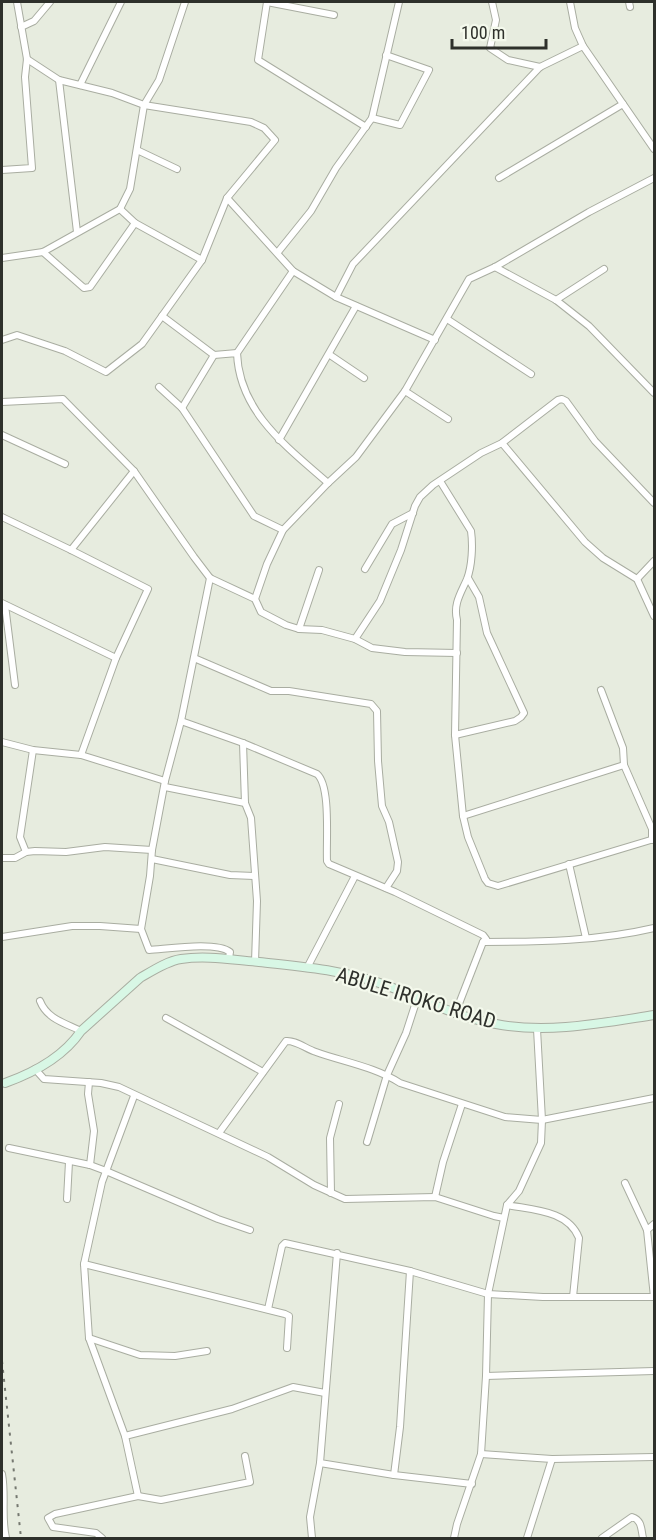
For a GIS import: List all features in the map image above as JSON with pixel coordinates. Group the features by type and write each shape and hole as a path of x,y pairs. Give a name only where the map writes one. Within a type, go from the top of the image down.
{"street":[{"path":"2,170 32,168 25,77 27,59 17,2"},
{"path":"21,27 34,21 50,2"},
{"path":"80,85 121,2"},
{"path":"2,258 43,252 120,209 130,189 144,105 159,80 185,2"},
{"path":"334,15 267,2 258,60 366,127"},
{"path":"278,252 311,211 336,168 372,118 399,2"},
{"path":"492,2 496,20 490,48 508,60 540,67"},
{"path":"570,2 575,28 583,46 654,149"},
{"path":"336,297 353,264 540,67 583,46"},
{"path":"372,118 400,125 429,70 386,55"},
{"path":"2,340 17,335 65,351 106,372 142,344 202,260 227,198 275,140 264,128 251,122 144,105 112,93 59,80 27,59"},
{"path":"59,80 77,232"},
{"path":"499,178 623,104"},
{"path":"138,150 177,169"},
{"path":"255,599 267,564 283,530 356,457 405,391 469,279 495,267 589,212 654,178"},
{"path":"227,198 293,271 336,297 435,340"},
{"path":"120,209 135,222 202,260"},
{"path":"43,252 84,288 90,287 135,222"},
{"path":"495,267 556,300 589,326 654,393"},
{"path":"556,300 603,269"},
{"path":"293,271 237,353 237,370 248,400 279,440 328,483"},
{"path":"279,440 330,355 356,306"},
{"path":"162,316 214,355 237,353"},
{"path":"447,319 531,374"},
{"path":"182,408 214,355"},
{"path":"330,355 364,378"},
{"path":"159,387 182,408 254,516 283,530"},
{"path":"405,391 448,419"},
{"path":"2,402 63,399 134,471 210,578 255,599 261,612 286,625 322,630 355,639 372,648 396,652 457,653"},
{"path":"355,639 380,601 420,497 433,485 481,453 502,443 558,400 566,401 595,441 654,503"},
{"path":"2,435 65,464"},
{"path":"502,443 585,542 603,558 637,579 654,616"},
{"path":"71,550 134,471"},
{"path":"440,481 471,531 472,548 468,578 458,596 455,612 458,620 455,735 468,837 488,883 498,886 653,840 652,829 624,765 623,748 601,690"},
{"path":"365,569 392,524 413,513"},
{"path":"2,517 148,589 116,658 81,755"},
{"path":"637,579 654,561"},
{"path":"299,628 319,570"},
{"path":"210,578 152,850 141,929 149,950 209,946 225,948 230,952 229,958"},
{"path":"455,735 515,721 524,712 488,633 479,597 468,578"},
{"path":"3,604 116,658"},
{"path":"3,604 15,685"},
{"path":"194,658 271,691 375,706 378,711 378,761 382,806 389,822 398,862 397,871 386,888"},
{"path":"181,721 243,743 317,774 321,777 326,808 327,861 476,931 486,939 455,1014"},
{"path":"2,742 33,750 81,755 165,784 245,803"},
{"path":"243,743 245,803 251,818 257,901 255,962"},
{"path":"26,852 20,837 33,750"},
{"path":"464,816 624,765"},
{"path":"2,858 15,858 26,852 66,852 105,847 152,850"},
{"path":"152,859 230,875 254,876"},
{"path":"569,864 586,938"},
{"path":"308,966 355,876"},
{"path":"2,937 72,926 141,929"},
{"path":"483,942 586,938 654,928"},
{"name":"ABULE IROKO ROAD","path":"5,1083 52,1060 81,1030 151,971 180,959 229,958 308,966 352,975 387,986 455,1014 496,1024 537,1029 654,1015"},
{"path":"367,1142 387,1075 406,1033 417,999"},
{"path":"40,1001 43,1010 49,1016 81,1030"},
{"path":"166,1018 263,1072"},
{"path":"454,1539 481,1454 488,1294 504,1218 507,1205 519,1191 541,1143 542,1120 537,1029"},
{"path":"219,1133 286,1041 292,1041 316,1052 387,1075 400,1083 505,1118 542,1120 654,1098"},
{"path":"34,1069 44,1079 119,1087 268,1157 314,1185 345,1199 435,1197 504,1218"},
{"path":"89,1082 87,1094 94,1131 90,1166"},
{"path":"134,1096 96,1204 84,1264 89,1338 124,1436 138,1496"},
{"path":"331,1193 330,1138 339,1104"},
{"path":"435,1197 443,1162 462,1104"},
{"path":"9,1148 106,1171 218,1220 250,1230"},
{"path":"66,1199 69,1162"},
{"path":"268,1309 282,1246 285,1243 410,1271 488,1294 543,1297 654,1297 647,1230 625,1183"},
{"path":"507,1205 560,1216 576,1230 579,1238 573,1297"},
{"path":"647,1230 654,1224"},
{"path":"312,1539 310,1516 320,1462 337,1253"},
{"path":"84,1264 289,1316 286,1348"},
{"path":"394,1475 400,1427 410,1271"},
{"path":"89,1338 140,1355 175,1356 207,1351"},
{"path":"486,1376 654,1371"},
{"path":"124,1436 232,1409 293,1387 325,1393"},
{"path":"481,1454 552,1459 654,1457"},
{"path":"102,1539 96,1533 53,1527 48,1518 55,1514 138,1496 161,1500 250,1482 245,1456"},
{"path":"527,1539 552,1459"},
{"path":"320,1462 394,1475 472,1484"},
{"path":"2,1474 5,1504 3,1530 6,1539"},
{"path":"602,1539 632,1517 640,1522 643,1539"}],"railway":[{"path":"2,1361 21,1538"}]}
